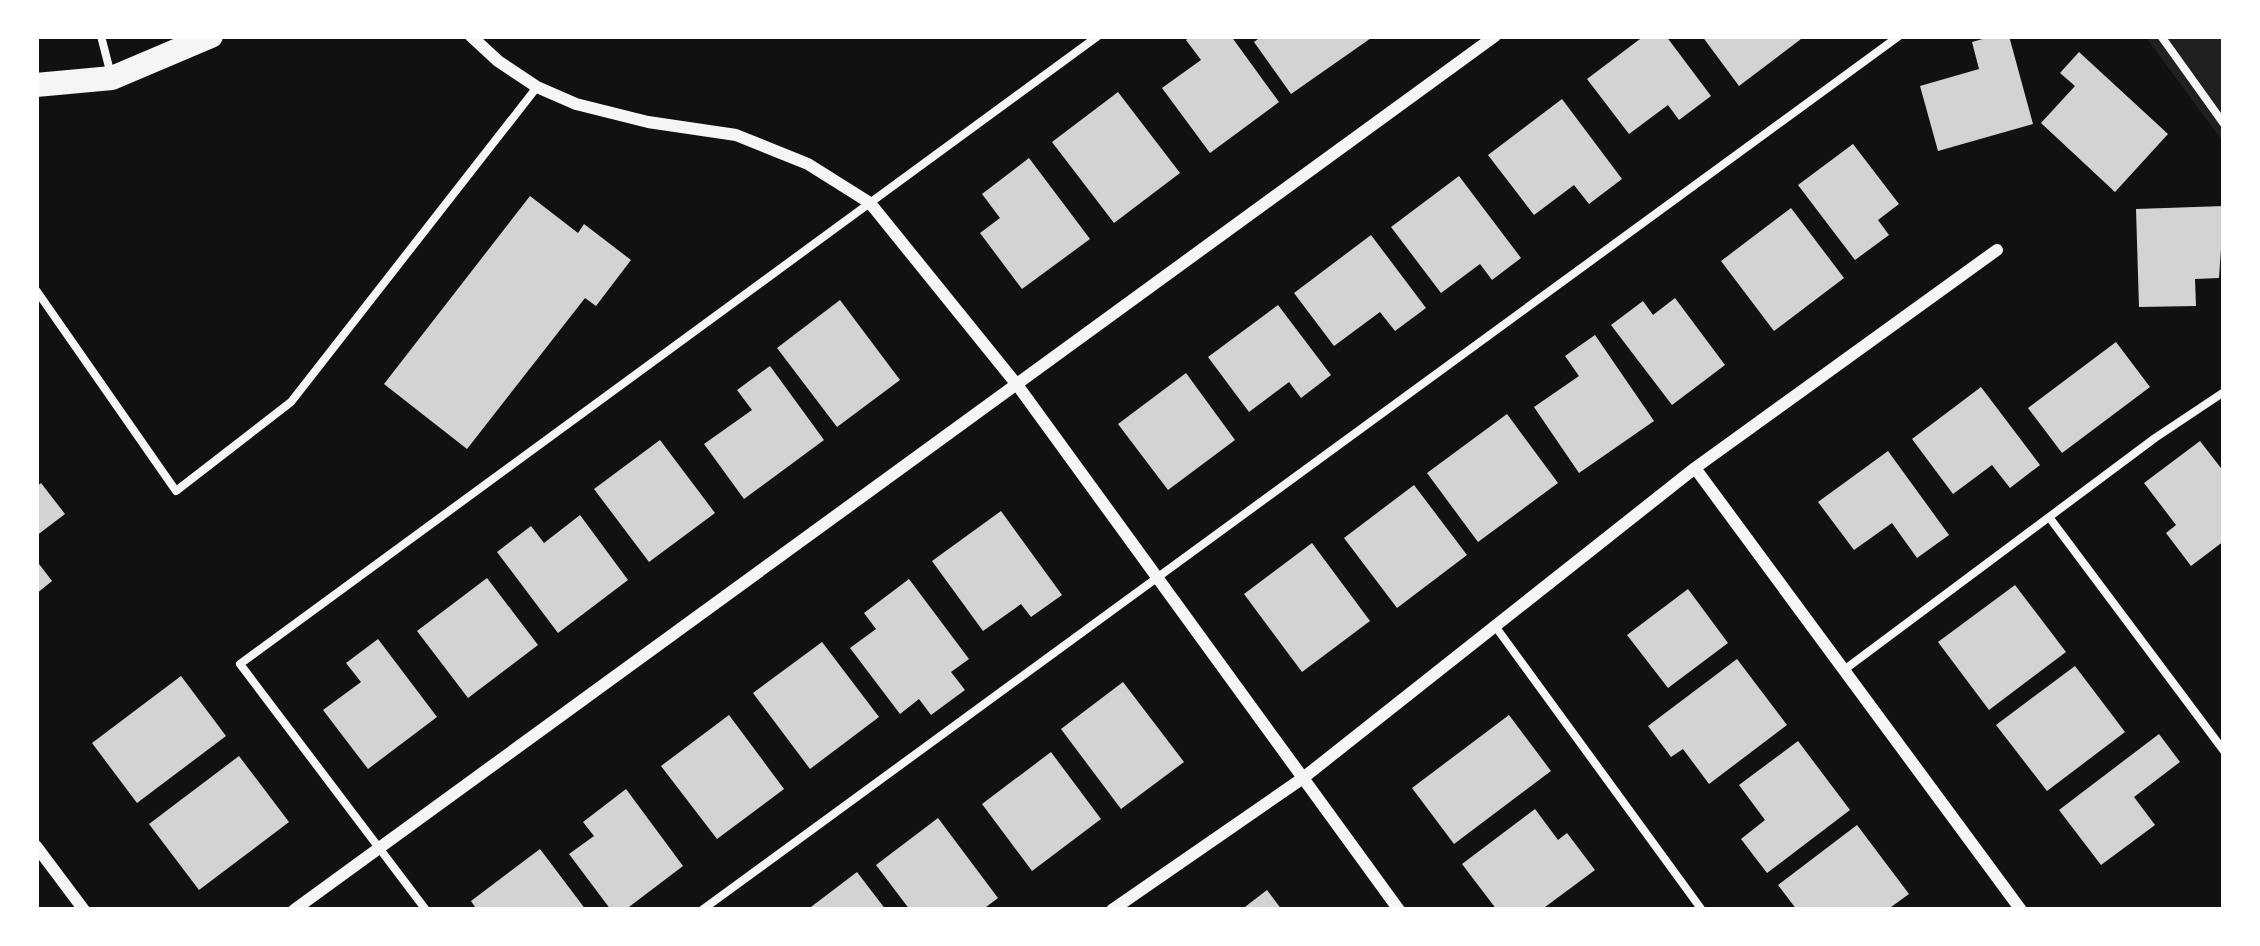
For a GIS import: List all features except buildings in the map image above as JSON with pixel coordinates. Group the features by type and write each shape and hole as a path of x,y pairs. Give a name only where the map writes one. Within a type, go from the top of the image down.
{"main road":[{"path":"36,85 112,78 211,36"}],"street":[{"path":"471,36 536,87 594,109 736,136 808,164 870,203 1018,386 1399,910"},
{"path":"294,910 1495,36"},
{"path":"1112,910 1304,778 1695,468 1997,250"},
{"path":"1695,468 2021,910"},
{"path":"36,846 84,910"}],"lane":[{"path":"100,36 112,78"},
{"path":"426,910 240,664 1098,36"},
{"path":"702,910 1899,36"},
{"path":"2161,36 2224,124"},
{"path":"36,290 176,491 291,402 536,87"},
{"path":"1844,670 2224,392"},
{"path":"2049,517 2224,752"},
{"path":"1495,626 1702,910"}],"shaded area":[{"path":"2145,36 2224,36 2224,143"}]}
